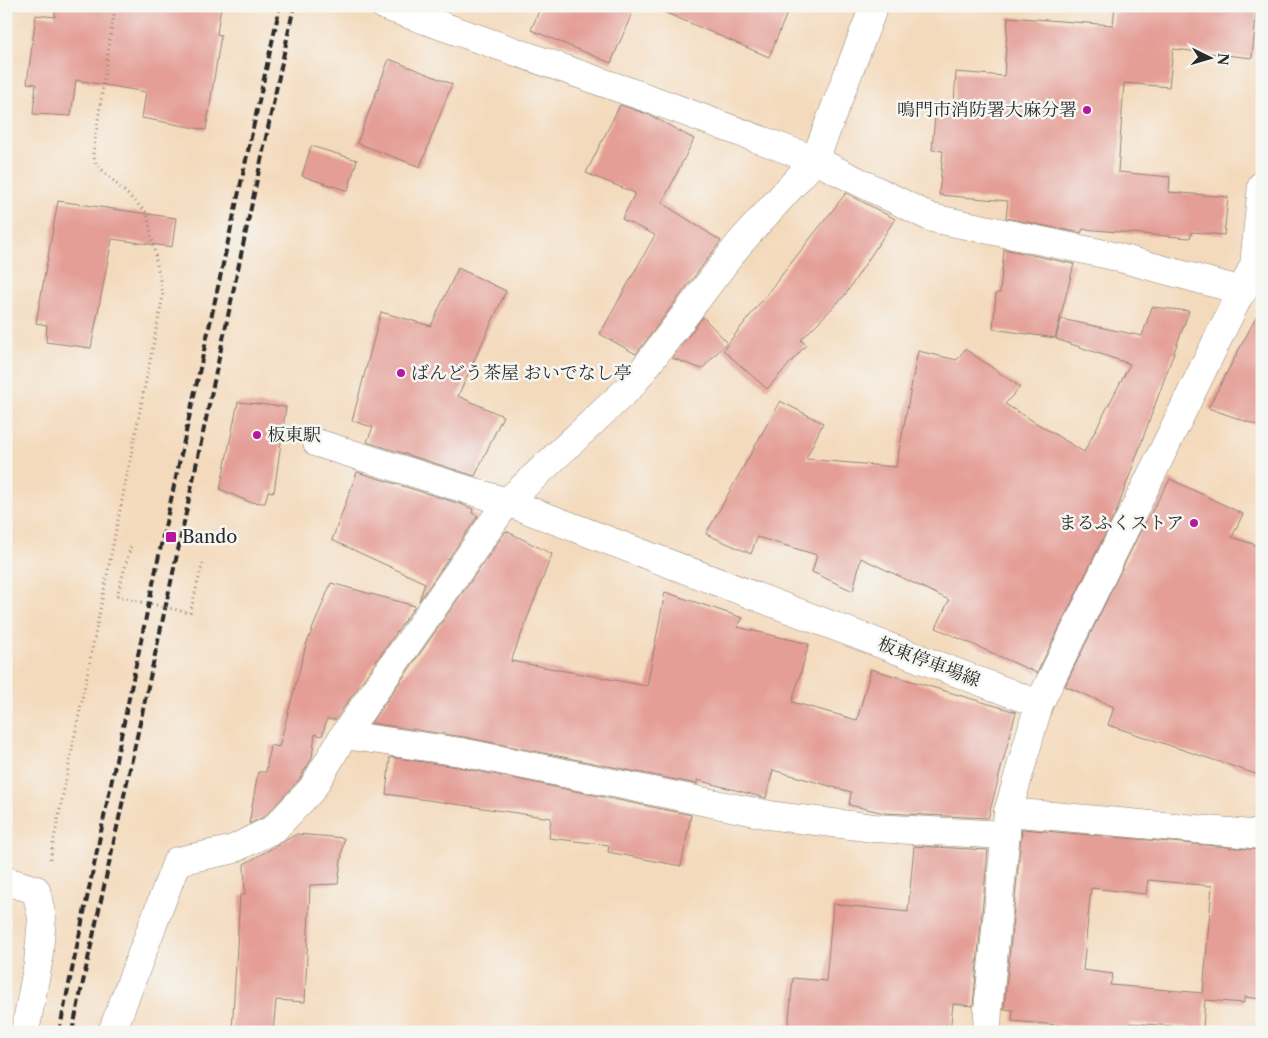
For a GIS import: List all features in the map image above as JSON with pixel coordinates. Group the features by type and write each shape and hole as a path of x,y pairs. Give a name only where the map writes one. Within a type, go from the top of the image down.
{"street":[{"path":"385,6 653,100 815,160 932,218 1109,255 1243,291"},
{"path":"112,1032 177,861 231,850 274,828 312,788 344,735 507,502 631,386 739,244 815,160 874,6"},
{"path":"988,1032 1007,823 1039,704 1243,291 1254,265 1262,185"},
{"name":"板東停車場線","path":"317,443 507,502 1039,704"},
{"path":"344,735 461,752 776,816 874,828 1007,823 1262,835"},
{"path":"6,881 36,890 42,918 38,963 25,1032"}],"path":[{"path":"40,909 163,296 147,213 96,164 93,154 115,6"},
{"path":"131,545 117,596 190,613 203,562"}],"building":[{"path":"55,6 221,6 217,34 221,35 206,130 142,118 146,92 76,80 71,116 33,114 36,84 27,83 36,15 55,17"},
{"path":"541,6 635,6 611,63 531,30"},
{"path":"650,6 790,6 769,57"},
{"path":"1115,6 1257,6 1252,58 1173,49 1169,87 1124,83 1118,172 1170,177 1169,192 1228,197 1224,235 1192,232 1190,238 1083,229 1081,233 1006,218 1008,201 939,195 943,151 932,150 936,103 954,104 956,72 1004,76 1008,17 1113,25"},
{"path":"389,59 452,84 420,167 357,143"},
{"path":"620,105 650,115 694,139 662,203 721,241 636,354 600,334 655,235 622,219 635,193 586,173"},
{"path":"311,146 357,160 348,191 302,176"},
{"path":"846,193 895,219 845,295 801,340 806,345 767,389 723,350"},
{"path":"58,201 176,218 172,247 112,239 91,348 46,342 47,325 36,323"},
{"path":"1004,249 1074,264 1055,338 993,329 996,293 1000,293"},
{"path":"458,268 506,291 458,396 503,416 475,476 367,442 373,427 352,421 381,312 431,326"},
{"path":"1262,306 1262,427 1208,408"},
{"path":"1152,307 1189,311 1117,510 1037,673 936,628 949,600 861,558 853,591 812,572 817,555 757,537 751,554 706,534 780,401 823,423 806,459 896,467 918,351 957,360 965,349 1020,387 1005,404 1084,452 1130,364 1056,339 1061,319 1142,336"},
{"path":"703,317 727,342 702,369 672,358"},
{"name":"板東駅","path":"238,402 286,407 274,492 268,491 265,503 249,502 220,489"},
{"path":"357,472 461,504 473,509 472,513 478,516 419,601 425,583 332,540"},
{"path":"1170,479 1243,514 1232,537 1262,547 1262,776 1108,725 1114,707 1065,686 1138,536"},
{"path":"506,531 552,554 511,661 647,686 665,592 743,618 737,627 809,644 792,702 857,720 871,669 1016,712 988,818 885,813 849,805 851,792 773,770 766,798 697,780 697,784 464,737 371,723"},
{"path":"331,583 415,606 335,720 327,719 322,736 315,734 312,758 299,780 265,816 249,824 258,772 266,772 270,745 279,747 306,645"},
{"path":"390,757 458,767 691,815 681,866 608,852 609,845 549,838 551,818 386,794"},
{"path":"1022,829 1262,850 1262,999 1244,997 1244,1003 1205,1000 1203,1028 1130,1023 1127,1031 1012,1021 1013,1010 1004,1009","holes":["1148,880 1212,886 1203,993 1110,985 1113,974 1083,970 1091,888 1146,894"]},
{"path":"297,834 344,838 338,884 310,885 305,1002 276,1000 273,1032 232,1032 240,895 245,895 244,864"},
{"path":"914,846 988,850 973,1006 953,1004 950,1032 824,1032 788,1029 793,978 826,981 833,904 908,912"}],"railway":[{"path":"59,1032 163,536 280,6"},
{"path":"72,1032 180,541 294,6"}],"place":[{"name":"鳴門市消防署大麻分署","path":"1087,110"},
{"name":"ばんどう茶屋 おいでなし亭","path":"401,373"},
{"name":"板東駅","path":"257,435"},
{"name":"まるふくストア","path":"1194,523"},
{"name":"Bando","path":"171,537"}]}
